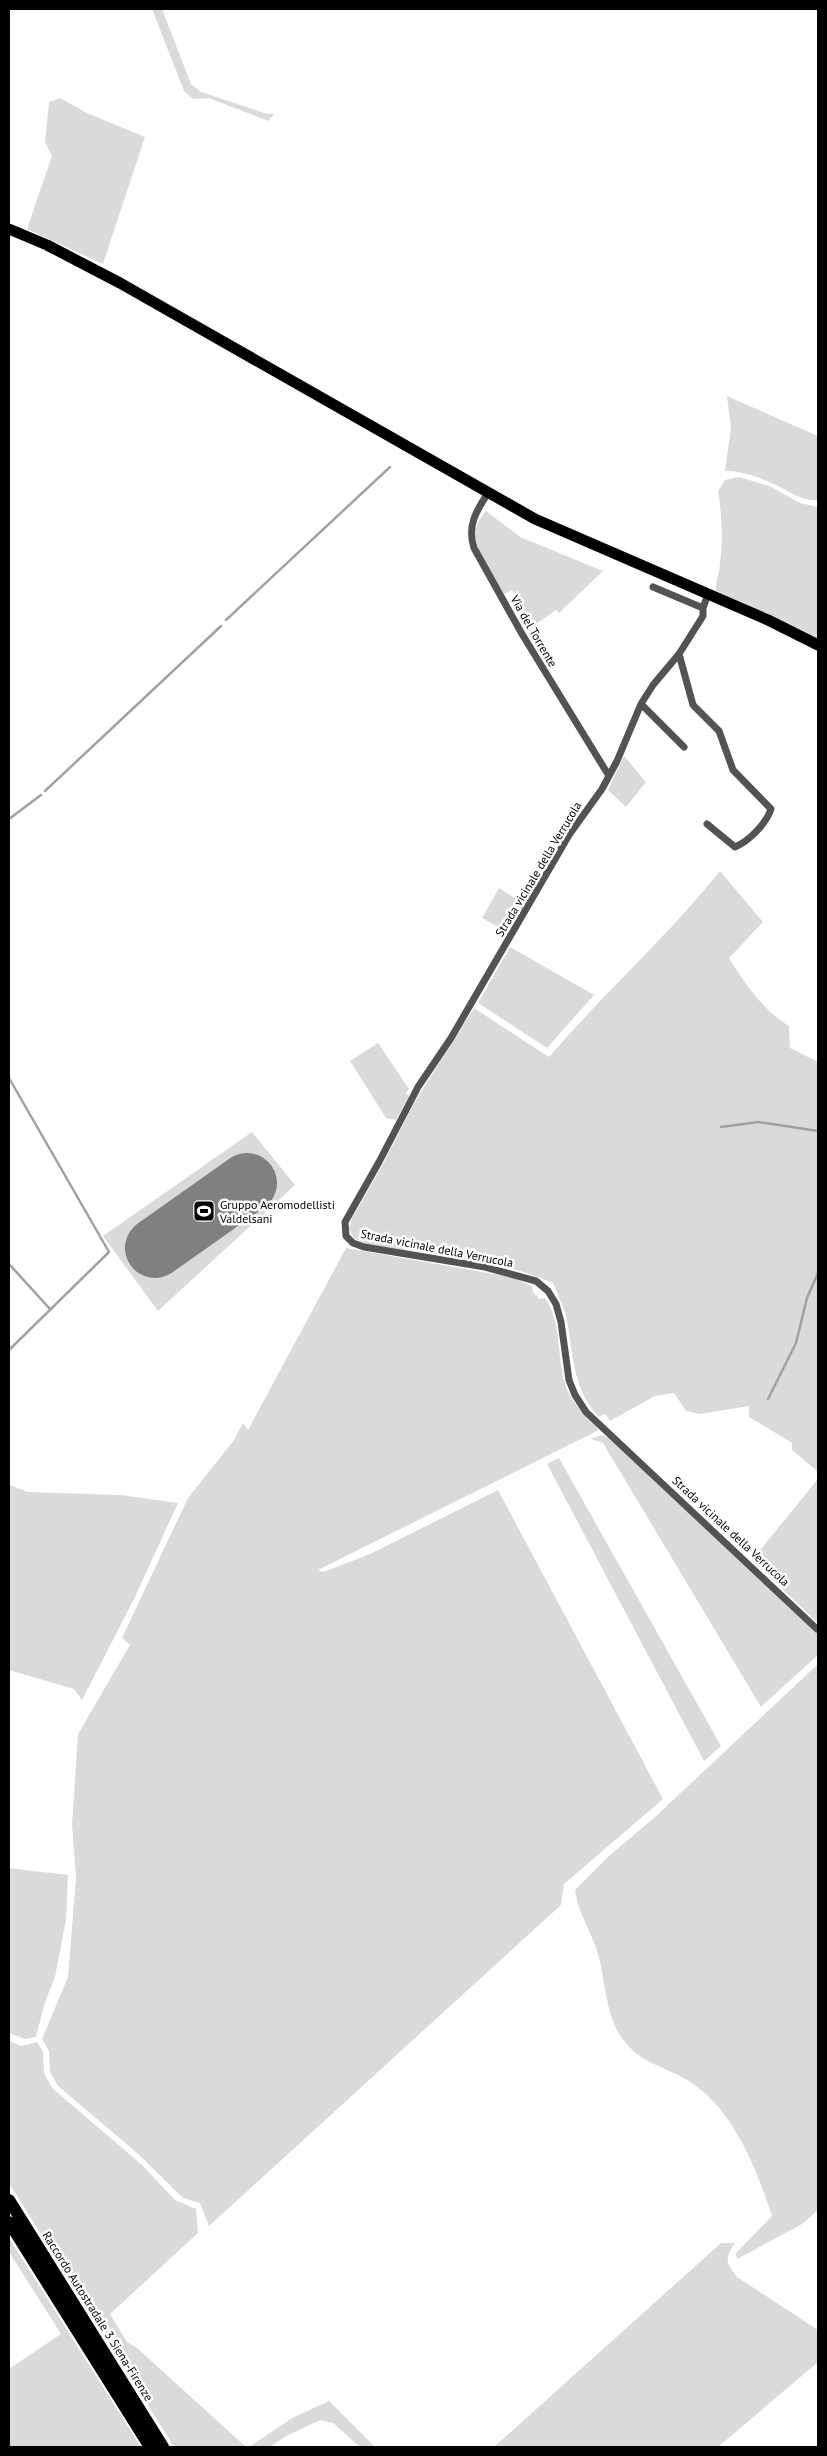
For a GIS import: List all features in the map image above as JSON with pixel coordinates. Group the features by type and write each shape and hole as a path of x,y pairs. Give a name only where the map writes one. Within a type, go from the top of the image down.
{"highway":[{"name":"Raccordo Autostradale 3 Siena-Firenze","path":"9,2200 163,2447"},
{"name":"Raccordo Autostradale 3 Siena-Firenze","path":"9,2222 150,2447"}],"main road":[{"path":"9,229 47,245 120,283 536,519 775,623 818,645"}],"street":[{"name":"Via del Torrente","path":"488,493 473,519 471,534 474,548 522,634 609,776"},
{"path":"653,586 703,608"},
{"path":"609,776 618,761 641,704 653,685 679,654 703,616 703,608 708,594"},
{"path":"679,654 693,705 719,731 733,770 770,809 768,817 743,844 735,847 707,824"},
{"path":"641,704 684,747"},
{"name":"Strada vicinale della Verrucola","path":"609,776 569,835 451,1038 418,1087 380,1162 345,1222 346,1236 353,1243 364,1247 485,1267 536,1281 548,1291 556,1304 561,1322 569,1380 575,1395 586,1412 818,1630"}],"shaded area":[{"path":"152,9 162,9 191,84 201,92 264,113 274,114 268,121 209,98 193,99 184,91"},
{"path":"60,98 87,113 145,137 103,264 27,229 52,156 45,142 49,102"},
{"path":"727,396 818,436 818,500 805,499 751,475 725,471 731,427"},
{"path":"739,477 769,486 800,503 818,507 818,640 716,591 722,536 718,491 725,480"},
{"path":"486,511 520,537 603,571 559,613 556,610 532,627 512,590 504,594 480,553 476,532 479,521"},
{"path":"624,756 646,782 626,807 608,790"},
{"path":"720,871 763,922 729,958 755,996 789,1026 790,1048 818,1062 818,1472 792,1450 792,1443 749,1417 749,1406 700,1414 686,1411 674,1393 655,1396 610,1421 605,1414 599,1417 590,1406 578,1382 566,1316 553,1283 485,1262 366,1244 354,1238 349,1229 352,1218 382,1166 414,1103 474,1008 549,1057 591,1010 679,919"},
{"path":"499,888 524,904 507,932 482,918"},
{"path":"510,947 594,995 547,1048 478,1003"},
{"path":"378,1043 409,1089 406,1093 409,1096 396,1120 386,1118 350,1061"},
{"name":"Gruppo Aeromodellisti Valdelsani","path":"252,1132 295,1185 158,1311 103,1236"},
{"path":"346,1248 511,1277 532,1286 533,1292 539,1299 545,1298 551,1308 557,1330 561,1365 566,1387 580,1410 599,1430 318,1570 323,1572 368,1555 498,1490 663,1799 564,1884 561,1905 209,2226 200,2203 183,2198 136,2152 58,2086 50,2072 49,2051 42,2039 68,1977 76,1878 72,1825 78,1734 130,1645 122,1638 188,1498 234,1440 243,1423 248,1430"},
{"path":"601,1435 609,1438 818,1635 818,1655 761,1707 603,1443 591,1439"},
{"path":"559,1458 721,1746 704,1761 547,1464"},
{"path":"818,1479 818,1623 752,1560"},
{"path":"9,1485 28,1492 121,1495 178,1503 134,1599 82,1700 74,1689 9,1670"},
{"path":"818,1664 818,2210 802,2224 737,2259 736,2253 772,2216 750,2159 730,2122 703,2092 687,2080 638,2055 624,2041 613,2021 598,1954 579,1907 575,1890 609,1856 655,1817"},
{"path":"9,1868 68,1875 66,1920 55,1977 45,2002 36,2037 25,2039 9,2033"},
{"path":"9,2041 22,2046 37,2042 43,2051 44,2073 52,2088 142,2165 175,2200 196,2209 198,2233 110,2314 127,2342 137,2348 246,2447 174,2447 9,2183"},
{"path":"9,2238 141,2447 9,2447 9,2369 61,2334 9,2252"},
{"path":"721,2243 735,2243 729,2253 728,2261 730,2268 737,2277 818,2330 818,2362 718,2447 494,2447"},
{"path":"329,2401 375,2447 360,2447 333,2423 320,2420 286,2436 270,2447 249,2447 292,2418"}],"waterway":[{"path":"226,620 390,467"},
{"path":"45,791 221,626"},
{"path":"9,819 41,795"},
{"path":"9,1078 109,1252 9,1350"},
{"path":"721,1127 758,1122 818,1131"},
{"path":"9,1264 50,1309"},
{"path":"768,1399 796,1343 807,1298 818,1273"}],"runway":[{"path":"155,1248 247,1183"}],"place":[{"name":"Gruppo Aeromodellisti Valdelsani","path":"204,1211"}]}
